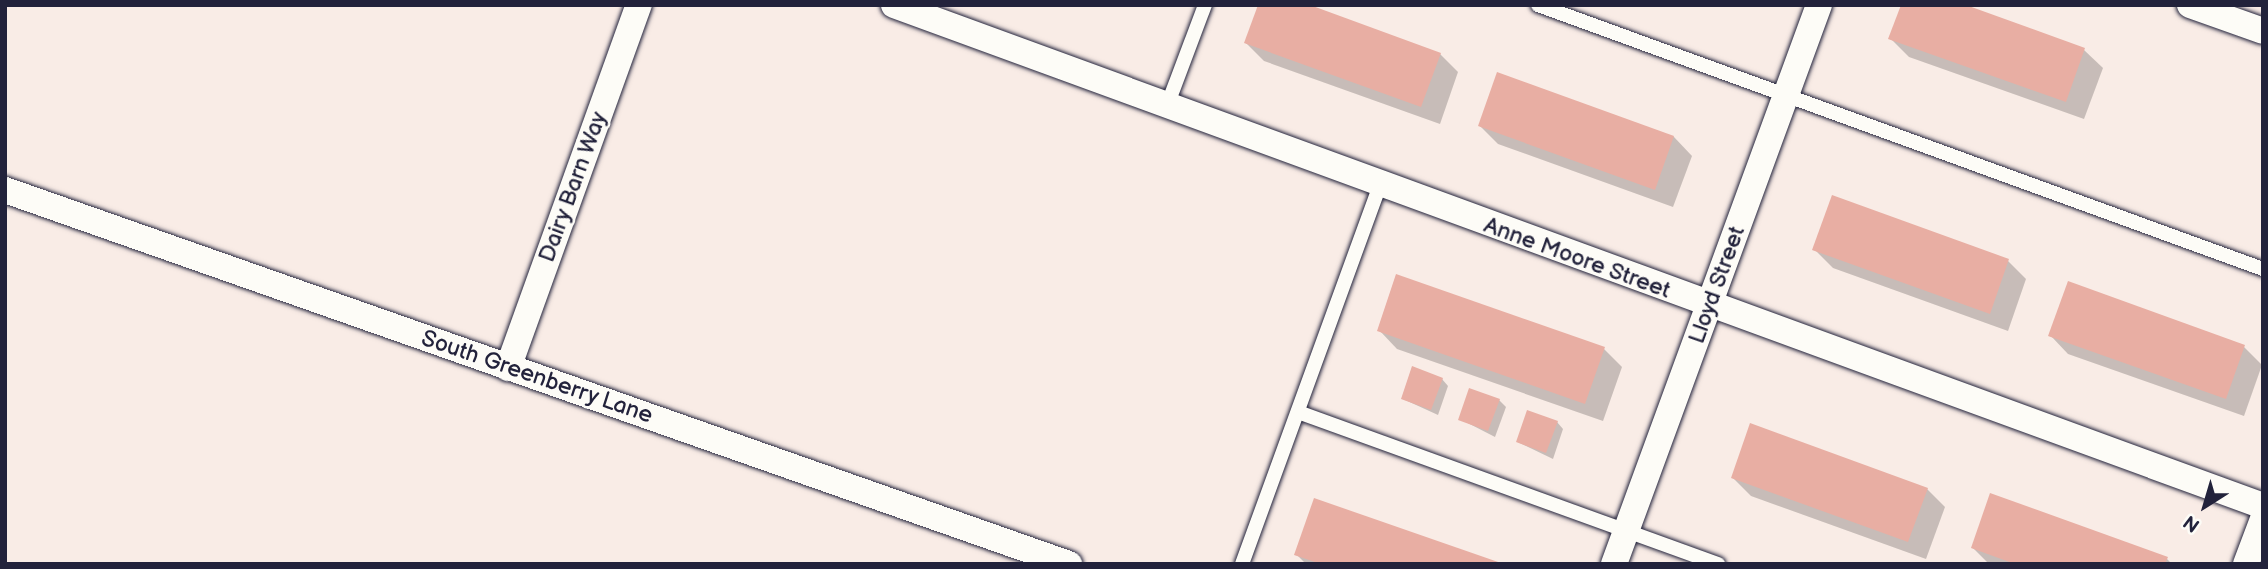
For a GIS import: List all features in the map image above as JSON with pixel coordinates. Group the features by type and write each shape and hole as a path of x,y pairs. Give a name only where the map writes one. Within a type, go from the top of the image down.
{"street":[{"name":"Dairy Barn Way","path":"508,368 639,5"},
{"name":"Anne Moore Street","path":"894,5 1709,307 2263,506"},
{"name":"Lloyd Street","path":"1614,564 1819,5"},
{"path":"2190,5 2263,31"},
{"name":"South Greenberry Lane","path":"5,190 1069,564"},
{"path":"2246,564 2263,519"}],"lane":[{"path":"1167,106 1205,5"},
{"path":"1538,5 2263,269"},
{"path":"1242,564 1380,185"},
{"path":"1298,412 1718,564"}],"building":[{"path":"1258,5 1310,5 1441,53 1421,107 1244,43"},
{"path":"1901,5 1966,5 2085,48 2066,102 1888,39"},
{"path":"1497,72 1674,136 1655,190 1478,126"},
{"path":"1832,195 2009,259 1990,314 1812,250"},
{"path":"1396,274 1605,347 1585,404 1377,331"},
{"path":"2068,281 2245,345 2226,399 2048,336"},
{"path":"1412,366 1443,378 1431,410 1401,399"},
{"path":"1469,388 1500,399 1488,431 1458,420"},
{"path":"1527,410 1558,421 1546,453 1516,442"},
{"path":"1750,423 1928,488 1908,542 1731,478"},
{"path":"1990,493 2168,557 2165,564 2015,564 1971,548"},
{"path":"1314,498 1501,564 1321,564 1294,555"}]}
